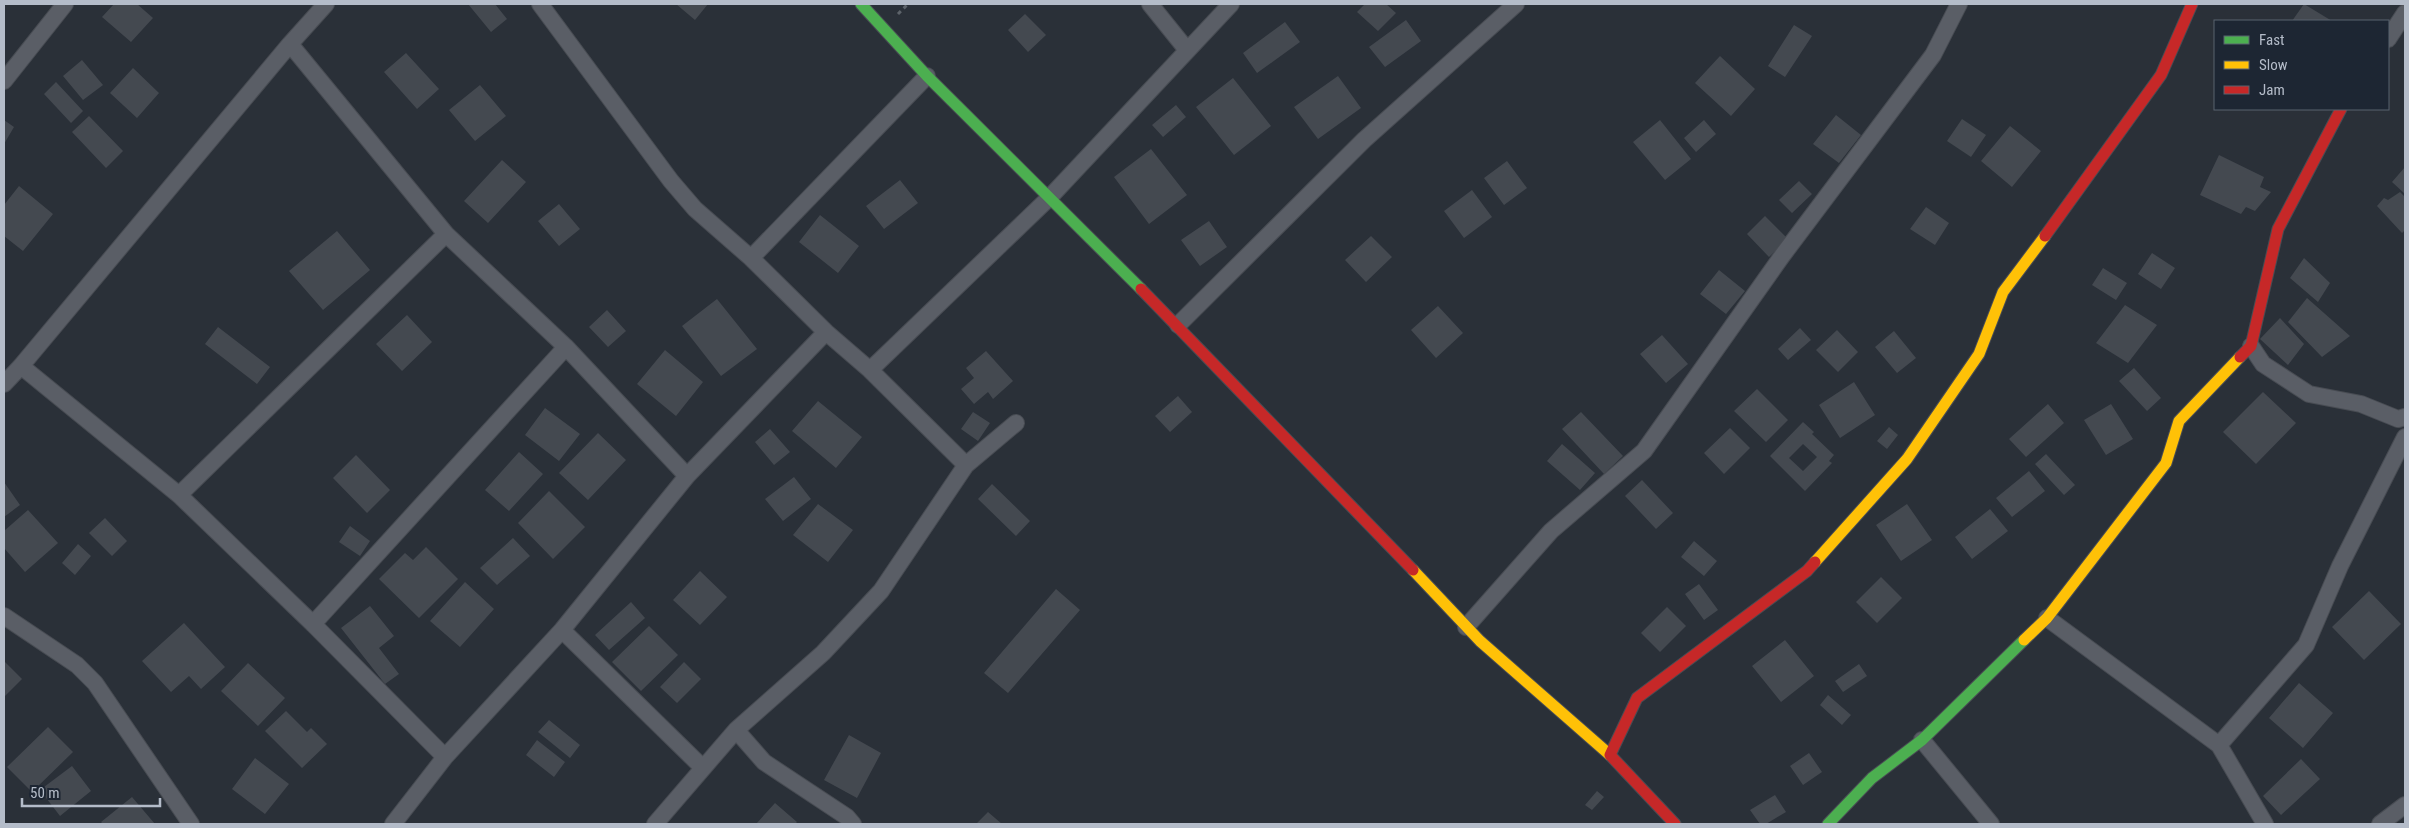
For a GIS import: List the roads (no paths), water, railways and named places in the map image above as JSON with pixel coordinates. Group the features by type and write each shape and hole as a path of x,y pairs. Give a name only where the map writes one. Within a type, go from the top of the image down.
{"street":[{"path":"4,81 65,4"},
{"path":"4,384 290,44 326,4"},
{"path":"540,4 671,181 695,209 751,258 826,332 870,370 966,465"},
{"path":"861,4 927,76 1178,325 1466,627 1610,755 1675,824"},
{"path":"1150,4 1187,50"},
{"path":"870,370 1050,197 1231,4"},
{"path":"1178,325 1364,140 1516,4"},
{"path":"1466,627 1551,531 1644,451 1782,256 1933,55 1959,4"},
{"path":"1610,755 1637,698 1808,570 1907,459 1978,354 2003,292 2093,172 2160,76 2192,4"},
{"path":"2389,37 2405,13"},
{"path":"290,44 446,234 566,347 687,476"},
{"path":"751,258 927,76"},
{"path":"1828,824 1872,778 1922,740 2046,618 2166,463 2179,421 2251,346 2278,228 2340,110"},
{"path":"179,496 446,234"},
{"path":"393,824 445,757 562,630 687,476 826,332"},
{"path":"2251,346 2263,364 2309,394 2362,404 2398,419 2405,417"},
{"path":"313,624 566,347"},
{"path":"21,366 179,496 313,624 445,757"},
{"path":"654,824 736,730 823,652 881,591 966,465 1016,423"},
{"path":"2218,745 2306,645 2340,566 2405,437"},
{"path":"2046,618 2218,745 2266,824"},
{"path":"6,622 77,664 95,683 190,824"},
{"path":"562,630 703,768"},
{"path":"736,730 764,762 847,817 853,824"},
{"path":"1922,740 1991,824"},
{"path":"2380,824 2405,805"}]}
